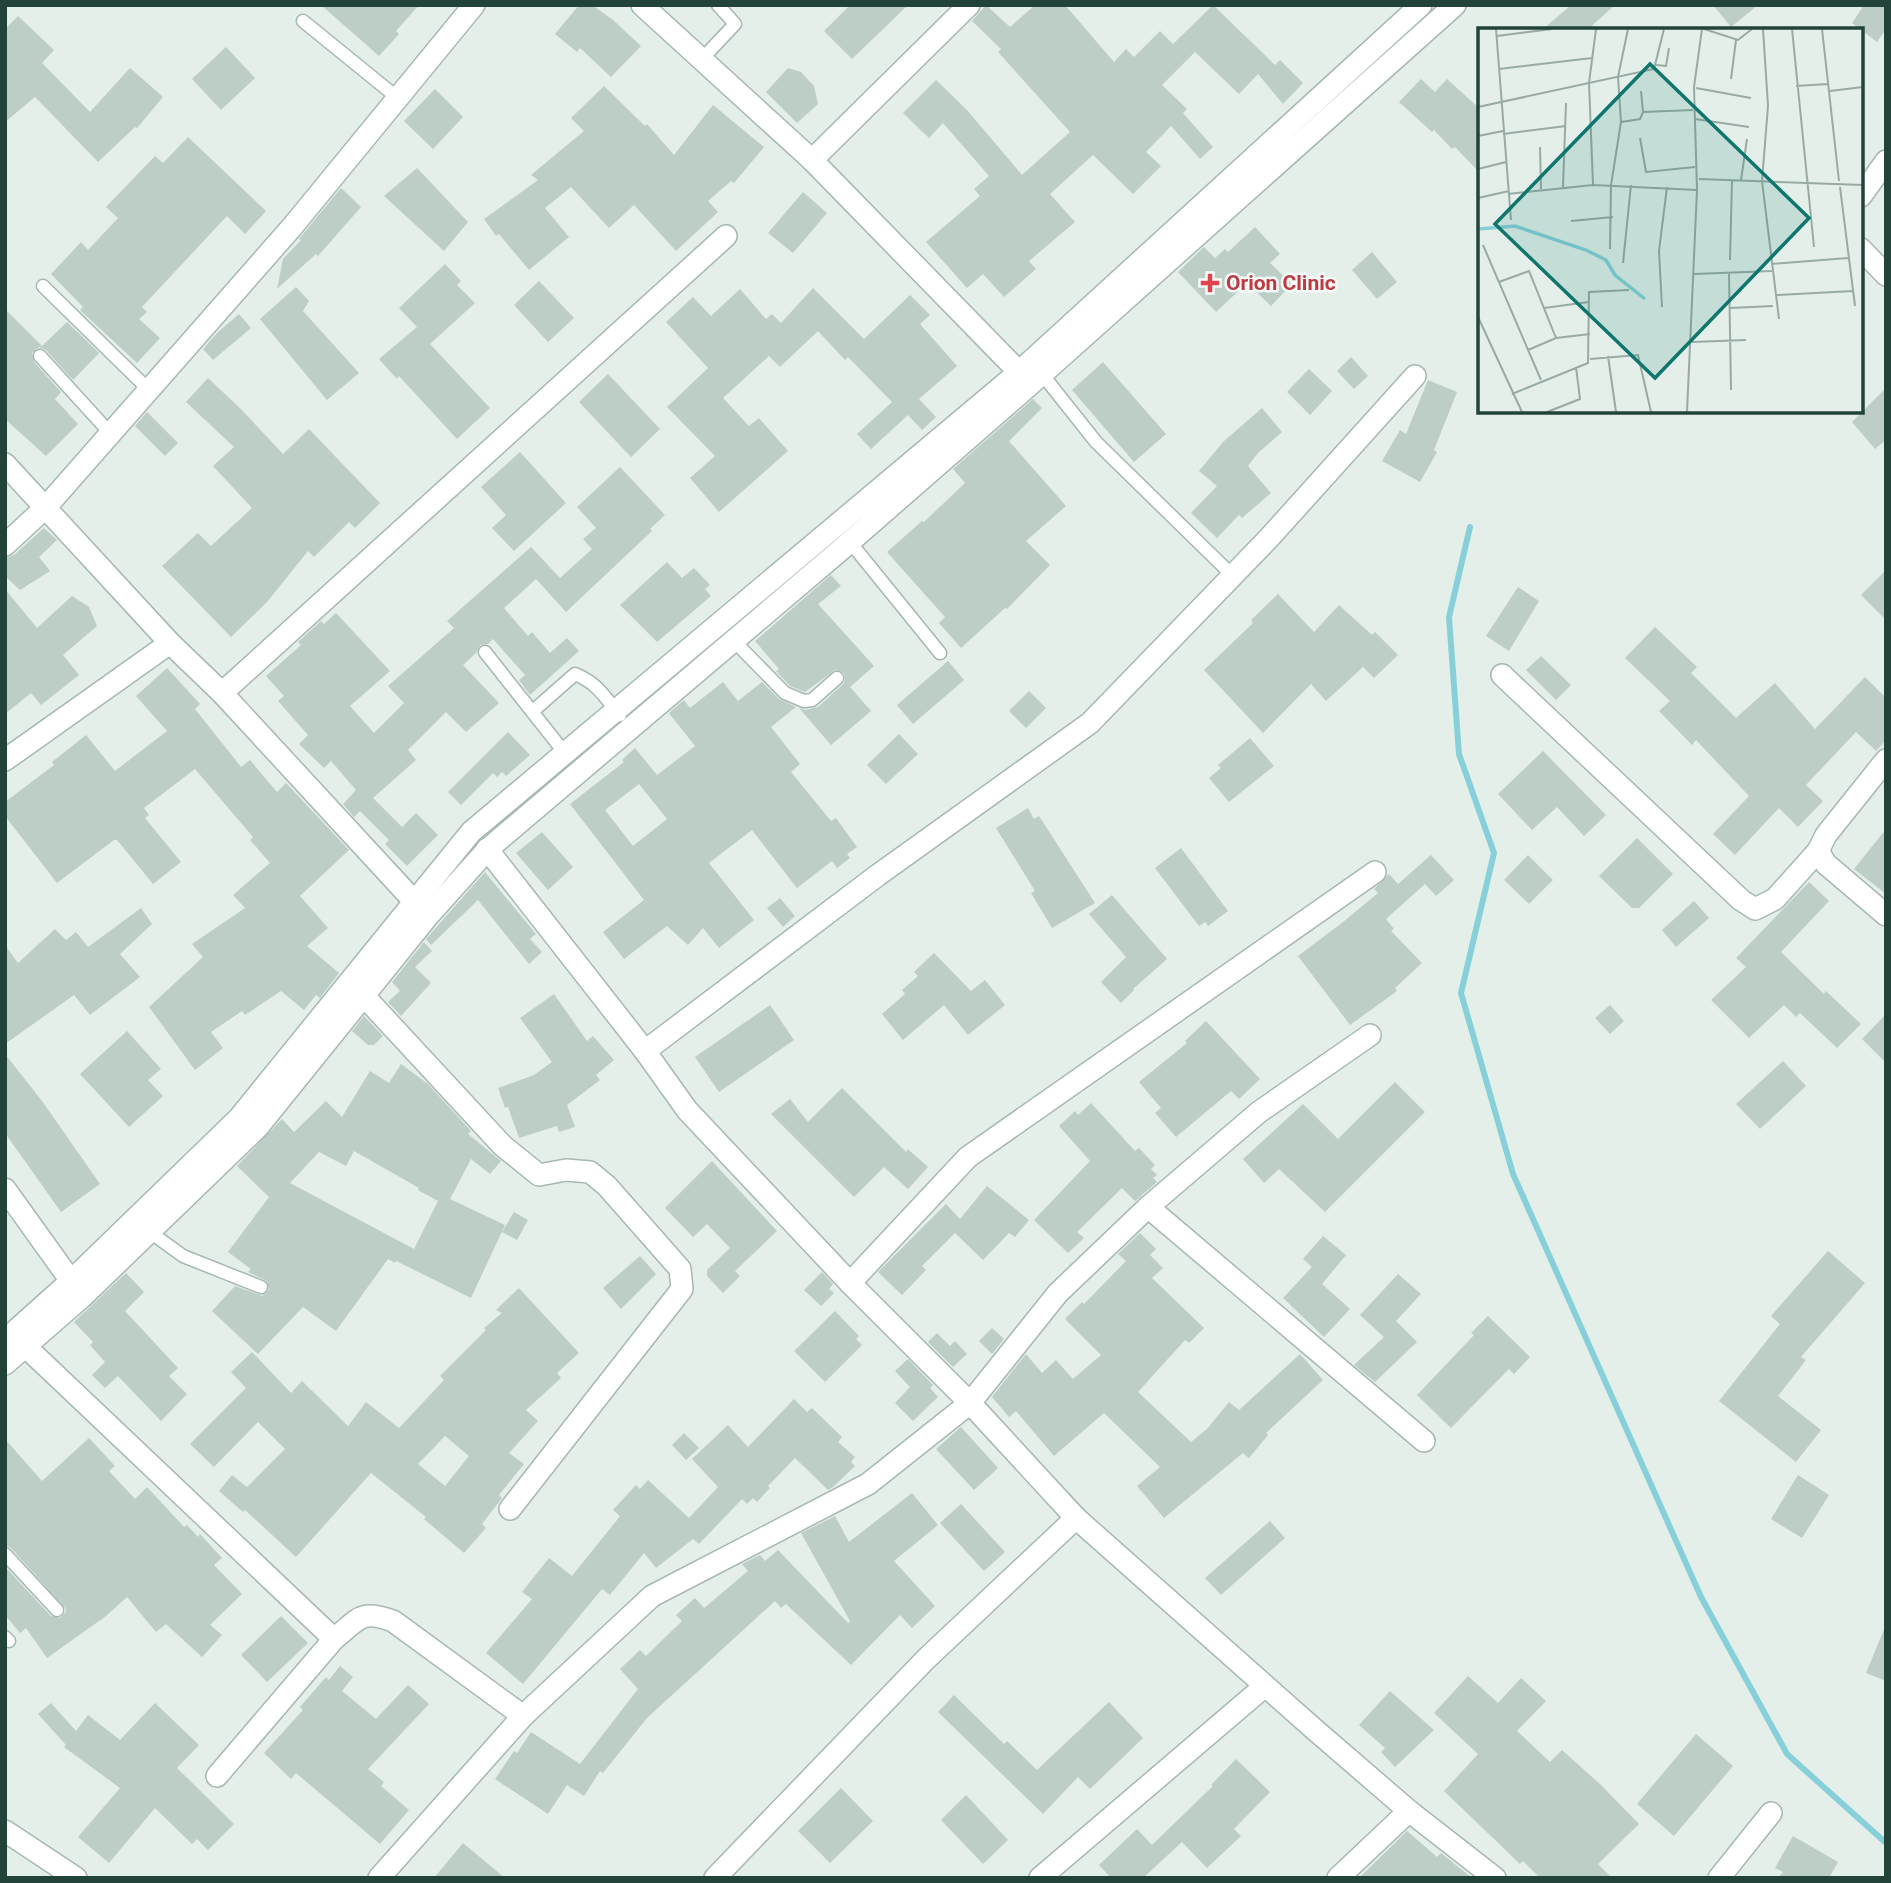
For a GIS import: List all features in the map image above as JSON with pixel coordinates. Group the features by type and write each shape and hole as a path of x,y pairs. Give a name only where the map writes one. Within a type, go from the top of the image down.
{"street":[{"path":"5,545 46,507 292,227 474,5"},
{"path":"642,5 812,160 1019,372"},
{"path":"812,160 969,5"},
{"path":"15,1343 82,1297 258,1128 363,995 487,849 850,542 1042,374 1331,102 1420,5"},
{"path":"5,1364 15,1343 71,1281 239,1118 471,832 1019,372 1441,9"},
{"path":"1863,193 1886,161"},
{"path":"222,692 726,236"},
{"path":"1863,251 1886,275"},
{"path":"645,1052 878,876 1090,723 1269,538 1415,376"},
{"path":"5,464 170,643 222,692 414,900"},
{"path":"5,760 170,643"},
{"path":"1502,675 1741,900 1755,909 1775,900 1818,851 1826,835 1886,760"},
{"path":"487,849 687,1110 850,1283 970,1403 1076,1518 1409,1811 1495,1878"},
{"path":"1818,851 1826,864 1886,915"},
{"path":"850,1283 968,1157 1375,872"},
{"path":"363,995 503,1146 539,1175 566,1170 590,1172 607,1186 680,1269 682,1289 510,1509"},
{"path":"379,1878 523,1716 652,1596 868,1484 970,1403 1058,1293 1148,1207 1259,1112 1370,1035"},
{"path":"5,1189 71,1281"},
{"path":"1148,1207 1424,1441"},
{"path":"15,1343 334,1639"},
{"path":"715,1878 926,1659 1076,1518"},
{"path":"217,1776 334,1639 361,1616 374,1614 393,1621 523,1716"},
{"path":"1040,1878 1265,1686"},
{"path":"1338,1878 1409,1811"},
{"path":"1719,1878 1771,1813"},
{"path":"5,1831 76,1878"}],"lane":[{"path":"702,59 735,24 718,5"},
{"path":"303,21 399,99"},
{"path":"43,286 149,390"},
{"path":"40,356 111,433"},
{"path":"1042,374 1096,442 1231,575"},
{"path":"850,542 940,653"},
{"path":"734,640 785,694 795,699 812,700 837,678"},
{"path":"485,652 564,752"},
{"path":"533,711 575,674 591,681 630,728"},
{"path":"150,1232 183,1256 261,1287"},
{"path":"5,1554 57,1610"}],"building":[{"path":"321,5 419,5 396,31 399,34 379,56"},
{"path":"579,5 592,5 641,46 611,77 580,48 577,52 555,34"},
{"path":"850,5 908,5 852,59 824,31"},
{"path":"986,5 1010,27 1035,5 1065,5 1114,62 1126,49 1134,57 1160,31 1173,44 1213,5 1275,65 1280,60 1303,83 1283,104 1258,74 1239,94 1195,52 1162,85 1187,109 1183,113 1213,147 1200,159 1171,126 1146,152 1161,166 1133,194 1093,155 1050,194 1075,222 1029,261 1036,269 1004,297 983,274 967,288 926,242 980,196 974,189 989,176 943,123 929,138 903,113 936,80 967,110 1022,175 1070,132 998,52 1001,49 972,21"},
{"path":"1571,5 1615,5 1589,28 1544,28"},
{"path":"1713,5 1758,5 1731,27"},
{"path":"1864,5 1886,5 1886,29 1877,42 1863,31 1863,28 1852,23"},
{"path":"18,16 54,50 42,63 90,112 130,68 163,97 137,128 98,162 35,97 5,122 5,29"},
{"path":"226,47 255,78 221,110 192,79"},
{"path":"788,68 801,72 814,86 818,104 797,123 766,92"},
{"path":"1421,79 1435,92 1447,79 1478,107 1478,171 1455,147 1452,149 1434,130 1432,132 1399,102"},
{"path":"604,86 645,126 647,124 674,155 713,105 764,147 734,183 731,181 708,201 718,212 676,251 634,205 609,228 571,187 545,208 569,237 529,270 499,234 496,236 484,219 538,180 531,175 584,131 571,118"},
{"path":"435,89 463,117 433,149 404,121"},
{"path":"188,137 266,211 245,234 227,216 142,307 147,312 139,319 160,338 137,363 80,310 83,307 51,274 81,242 88,250 118,218 106,207 155,156 163,163"},
{"path":"417,168 468,222 444,251 384,196"},
{"path":"341,188 361,207 318,256 316,254 277,289 283,259"},
{"path":"803,192 827,213 793,253 768,233"},
{"path":"1255,227 1280,254 1270,263 1292,284 1271,306 1247,283 1216,312 1178,272 1204,247 1215,258 1225,249 1228,252"},
{"path":"1372,252 1397,282 1377,299 1352,270"},
{"path":"445,264 461,281 457,285 475,303 430,344 490,408 457,439 399,376 397,379 379,359 417,327 399,308"},
{"path":"539,281 574,318 548,342 514,305"},
{"path":"296,287 309,301 303,311 359,373 327,400 260,319"},
{"path":"813,288 864,339 910,295 930,315 920,324 957,366 919,399 936,417 922,430 908,415 871,449 857,434 892,402 848,357 845,360 818,331 780,367 769,356 723,398 749,426 759,418 788,451 719,512 690,478 715,456 667,407 708,368 666,322 693,297 711,316 740,289 766,319 772,314 781,323"},
{"path":"5,309 42,346 67,322 99,353 73,380 46,350 39,347 32,353 34,362 61,392 55,399 78,424 46,456 5,419"},
{"path":"239,314 251,328 213,360 203,349"},
{"path":"1351,357 1368,376 1354,389 1337,371"},
{"path":"1103,362 1166,434 1134,462 1072,390"},
{"path":"1309,369 1332,391 1310,415 1287,392"},
{"path":"608,374 660,429 631,457 579,402"},
{"path":"208,378 283,454 309,429 380,503 355,528 349,522 314,557 308,551 267,602 231,637 162,566 198,533 211,546 252,508 213,466 234,447 186,402"},
{"path":"1428,380 1457,392 1434,450 1437,452 1420,482 1382,461 1400,430 1406,434"},
{"path":"1886,388 1886,440 1875,449 1852,422"},
{"path":"1033,399 1042,408 1009,441 1066,506 1026,541 1050,565 1007,609 961,648 939,623 945,617 887,552 965,483 953,469"},
{"path":"1262,408 1282,432 1258,453 1248,466 1271,493 1242,518 1239,515 1217,538 1191,513 1217,486 1199,471 1223,442"},
{"path":"147,412 178,443 165,456 135,426"},
{"path":"520,452 566,503 514,551 492,528 506,515 481,487"},
{"path":"620,467 665,515 650,529 652,531 566,612 536,579 504,608 528,636 532,632 550,653 567,638 579,651 530,695 519,680 525,675 493,639 488,644 480,645 476,653 463,665 499,703 466,732 446,712 408,750 416,760 373,798 402,827 416,813 438,835 407,866 385,844 389,840 360,811 354,817 343,804 356,790 331,761 324,768 299,744 308,735 278,701 284,696 266,676 301,645 298,642 321,621 324,624 336,613 390,671 350,706 374,733 404,703 388,686 454,628 447,621 531,547 560,578 592,549 583,539 596,528 577,507"},
{"path":"44,528 57,540 39,557 50,571 20,590 5,576 5,558 14,555"},
{"path":"667,562 682,578 694,568 710,585 705,589 711,596 657,642 620,605"},
{"path":"1886,570 1886,620 1861,595"},
{"path":"831,575 841,586 818,604 874,666 850,687 871,711 831,745 799,708 805,710 818,707 843,684 844,673 835,670 805,692 790,686 755,641"},
{"path":"1518,587 1539,601 1509,651 1486,636"},
{"path":"5,589 37,628 72,596 89,607 97,626 63,655 79,675 41,705 31,693 5,714"},
{"path":"1278,594 1314,632 1339,605 1372,635 1375,632 1398,655 1374,678 1363,667 1326,701 1311,684 1263,733 1204,670 1253,623 1251,620"},
{"path":"1655,627 1697,667 1691,673 1736,718 1775,683 1815,729 1865,677 1886,698 1886,740 1876,751 1856,732 1806,785 1823,801 1798,827 1779,808 1735,855 1713,834 1749,796 1696,740 1692,745 1659,711 1670,701 1625,658"},
{"path":"1541,656 1571,685 1556,700 1526,670"},
{"path":"948,661 964,680 913,724 897,705"},
{"path":"167,668 200,704 195,709 241,767 250,760 277,792 286,783 349,850 300,896 328,928 307,946 339,973 320,998 316,995 304,1010 281,991 245,1015 242,1011 211,1032 223,1048 195,1070 149,1007 203,957 192,944 245,908 233,895 270,863 250,840 253,837 195,769 144,808 149,815 145,818 181,862 153,884 117,840 57,883 5,816 5,802 54,765 52,762 86,735 115,771 167,731 136,696"},
{"path":"723,682 738,701 762,682 779,699 796,707 771,727 800,764 791,772 831,821 836,818 857,847 847,854 850,858 837,868 832,861 797,888 752,830 709,863 754,920 719,948 703,928 688,945 667,926 624,959 603,932 644,900 570,804 624,762 622,760 635,748 657,775 695,746 669,713 684,700 690,708","holes":["639,784 667,819 633,846 605,810"]},
{"path":"1029,691 1046,708 1026,728 1009,711"},
{"path":"508,732 530,755 506,776 502,772 497,777 493,773 461,805 448,792"},
{"path":"899,734 918,754 886,784 867,765"},
{"path":"1250,738 1274,766 1229,802 1209,778 1221,768 1218,765"},
{"path":"1543,751 1606,815 1584,836 1557,807 1532,830 1498,794"},
{"path":"1028,808 1034,819 1039,816 1095,903 1052,928 1031,893 1035,891 996,828"},
{"path":"1886,829 1886,894 1854,869"},
{"path":"542,832 573,867 548,890 516,853"},
{"path":"1637,838 1673,874 1639,908 1632,908 1599,876"},
{"path":"1181,848 1228,911 1208,926 1205,922 1199,926 1155,868"},
{"path":"1431,855 1454,880 1436,896 1425,884 1386,919 1394,929 1391,931 1422,963 1395,988 1397,991 1350,1025 1298,956 1378,893 1374,889 1389,874 1398,884"},
{"path":"1528,855 1553,880 1529,904 1504,880"},
{"path":"485,872 536,934 530,939 542,952 529,964 478,900 431,945 426,939"},
{"path":"1809,882 1829,901 1781,952 1824,994 1826,991 1861,1024 1837,1048 1800,1013 1796,1017 1784,1005 1749,1038 1711,1000 1746,967 1736,958"},
{"path":"1112,895 1167,959 1121,1003 1101,982 1126,957 1089,914"},
{"path":"780,898 795,916 783,927 767,908"},
{"path":"1694,901 1709,918 1676,947 1662,930"},
{"path":"141,908 152,924 120,954 140,977 90,1015 74,995 5,1044 5,945 18,963 55,929 66,940 76,932 88,947"},
{"path":"424,942 432,951 415,967 431,983 401,1016 388,1002 400,991 392,982"},
{"path":"934,953 971,991 985,980 1005,1005 968,1035 944,1005 903,1040 882,1014 905,994 902,990 918,976 914,972"},
{"path":"554,994 587,1041 593,1036 614,1060 596,1075 600,1080 567,1105 575,1127 559,1132 557,1126 519,1138 498,1088 534,1075 552,1062 520,1018"},
{"path":"770,1005 794,1040 719,1092 695,1057"},
{"path":"1610,1005 1624,1021 1610,1034 1595,1018"},
{"path":"1886,1014 1886,1063 1862,1039"},
{"path":"364,1016 383,1036 374,1045 368,1045 352,1031"},
{"path":"1206,1021 1260,1079 1239,1099 1231,1091 1176,1137 1155,1113 1161,1108 1139,1082 1187,1043 1185,1041"},
{"path":"127,1031 161,1069 148,1080 163,1096 129,1127 80,1074"},
{"path":"5,1054 42,1101 100,1184 61,1212 5,1133"},
{"path":"1783,1061 1806,1086 1760,1129 1736,1104"},
{"path":"401,1064 428,1084 471,1131 468,1134 501,1161 490,1174 471,1159 450,1199 505,1225 471,1298 388,1259 336,1331 303,1307 258,1354 212,1311 235,1286 262,1296 269,1290 267,1281 248,1272 251,1269 228,1252 269,1197 237,1166 282,1119 294,1132 326,1101 342,1117 370,1071 389,1083","holes":["354,1151 419,1188 418,1190 438,1201 414,1249 290,1183 319,1152 346,1166"]},
{"path":"1395,1082 1425,1112 1325,1212 1279,1169 1264,1183 1243,1159 1303,1104 1338,1139"},
{"path":"842,1088 906,1152 908,1149 928,1167 908,1189 884,1167 854,1197 771,1114 790,1099 808,1122"},
{"path":"1091,1103 1135,1151 1139,1148 1155,1165 1151,1169 1157,1175 1153,1178 1157,1182 1135,1201 1122,1188 1077,1232 1084,1238 1068,1253 1034,1220 1090,1161 1059,1126 1075,1111 1078,1115"},
{"path":"712,1161 777,1231 735,1271 740,1276 723,1293 707,1276 707,1270 730,1248 707,1224 693,1237 665,1208"},
{"path":"987,1186 1029,1220 1015,1237 1009,1233 983,1260 955,1233 922,1266 926,1270 902,1295 878,1272 946,1204 960,1219"},
{"path":"514,1212 528,1220 517,1240 502,1232"},
{"path":"1140,1233 1156,1249 1150,1255 1163,1268 1152,1278 1204,1328 1189,1343 1185,1340 1138,1392 1191,1442 1207,1429 1229,1402 1239,1410 1300,1354 1323,1380 1266,1433 1268,1435 1249,1458 1243,1453 1164,1518 1137,1486 1160,1467 1104,1413 1054,1456 1016,1411 1009,1417 992,1397 1026,1354 1042,1373 1056,1360 1073,1379 1101,1355 1065,1319 1082,1302 1084,1304 1126,1261 1118,1254"},
{"path":"1323,1236 1346,1255 1322,1284 1350,1309 1324,1337 1283,1298 1312,1267 1303,1259"},
{"path":"1828,1251 1865,1283 1801,1357 1806,1360 1778,1396 1821,1430 1796,1462 1719,1401 1780,1324 1771,1316"},
{"path":"640,1256 656,1274 621,1309 603,1288"},
{"path":"822,1272 833,1284 829,1289 834,1293 821,1306 804,1290"},
{"path":"126,1273 144,1292 125,1311 178,1368 169,1376 187,1394 161,1421 118,1376 105,1388 92,1375 105,1362 90,1345 93,1342 74,1322"},
{"path":"1398,1274 1421,1294 1396,1321 1417,1342 1375,1382 1354,1365 1384,1337 1360,1315"},
{"path":"519,1288 579,1353 557,1373 561,1378 526,1410 538,1421 509,1453 524,1464 499,1495 502,1498 482,1524 486,1528 464,1553 424,1519 426,1517 371,1473 296,1557 245,1510 243,1512 219,1491 232,1475 247,1487 285,1449 258,1422 214,1467 190,1444 246,1388 231,1372 252,1352 291,1393 302,1381 348,1426 366,1402 399,1428 444,1380 440,1376 486,1330 484,1328 502,1313 496,1310","holes":["445,1436 469,1456 445,1486 418,1464"]},
{"path":"835,1311 859,1336 856,1339 862,1345 825,1382 794,1351"},
{"path":"1488,1316 1530,1357 1514,1374 1509,1369 1451,1428 1417,1395 1474,1335 1471,1333"},
{"path":"992,1328 1004,1339 992,1354 979,1341"},
{"path":"937,1333 950,1346 955,1341 967,1354 953,1367 928,1342"},
{"path":"908,1359 933,1385 930,1388 938,1397 913,1421 895,1403 910,1387 895,1371"},
{"path":"794,1399 807,1412 812,1408 842,1437 838,1442 855,1457 851,1462 855,1466 833,1487 828,1490 795,1458 768,1486 770,1488 757,1502 753,1498 747,1504 742,1499 699,1544 693,1539 656,1568 644,1553 610,1595 602,1589 523,1684 486,1653 532,1599 522,1592 549,1558 572,1576 620,1516 613,1510 636,1485 640,1489 648,1480 689,1518 718,1487 692,1459 728,1425 748,1447"},
{"path":"961,1427 998,1468 974,1490 936,1449"},
{"path":"684,1433 699,1448 686,1460 672,1445"},
{"path":"89,1438 115,1466 109,1471 135,1499 147,1487 184,1527 187,1525 198,1537 200,1534 222,1558 214,1565 242,1594 210,1625 222,1635 202,1657 166,1624 156,1632 127,1597 106,1616 47,1658 26,1628 20,1633 5,1615 5,1567 51,1616 60,1618 66,1609 11,1548 5,1545 5,1439 42,1481"},
{"path":"1798,1475 1829,1495 1802,1538 1771,1519"},
{"path":"912,1493 938,1525 894,1561 935,1606 912,1628 900,1615 851,1665 786,1604 781,1608 775,1601 647,1718 603,1773 600,1771 584,1796 567,1785 548,1814 495,1779 531,1732 580,1764 638,1689 620,1669 640,1650 646,1656 682,1621 676,1615 695,1598 704,1608 748,1571 742,1564 760,1555 765,1561 778,1550 848,1623 850,1621 801,1533 835,1516 849,1542"},
{"path":"961,1504 1005,1552 984,1571 940,1523"},
{"path":"1270,1521 1285,1538 1221,1595 1205,1578"},
{"path":"281,1616 308,1643 267,1682 241,1655"},
{"path":"1886,1627 1886,1681 1866,1673"},
{"path":"340,1666 353,1677 342,1691 376,1719 408,1685 429,1704 368,1769 384,1782 381,1786 409,1810 380,1844 296,1773 291,1779 264,1753 303,1710 300,1707 326,1677 329,1680"},
{"path":"1468,1676 1498,1703 1521,1678 1546,1701 1517,1731 1550,1762 1562,1750 1639,1824 1598,1864 1612,1878 1540,1878 1523,1861 1520,1864 1444,1791 1478,1754 1434,1713"},
{"path":"1390,1691 1434,1730 1395,1767 1381,1752 1385,1748 1359,1725"},
{"path":"954,1695 1004,1744 1007,1741 1037,1770 1109,1702 1143,1738 1090,1789 1078,1777 1043,1814 938,1712"},
{"path":"51,1703 76,1731 88,1715 120,1740 155,1703 199,1745 177,1768 234,1824 208,1850 197,1839 192,1844 155,1808 109,1863 78,1837 120,1788 64,1747 66,1745 38,1714"},
{"path":"1696,1734 1733,1766 1674,1836 1637,1804"},
{"path":"1236,1759 1270,1792 1234,1829 1241,1836 1207,1868 1182,1842 1143,1878 1111,1878 1099,1865 1137,1829 1152,1845 1213,1786 1211,1785"},
{"path":"841,1788 873,1821 830,1863 798,1831"},
{"path":"966,1795 1008,1840 983,1864 941,1820"},
{"path":"1407,1831 1437,1857 1441,1853 1472,1878 1359,1878"},
{"path":"1793,1836 1838,1862 1829,1878 1778,1878 1783,1872 1775,1868"},
{"path":"463,1843 505,1878 434,1878"}],"waterway":[{"path":"1470,527 1449,617 1459,754 1494,853 1461,993 1513,1174 1701,1597 1787,1754 1886,1843"}],"place":[{"name":"Orion Clinic","path":"1210,283"}]}
